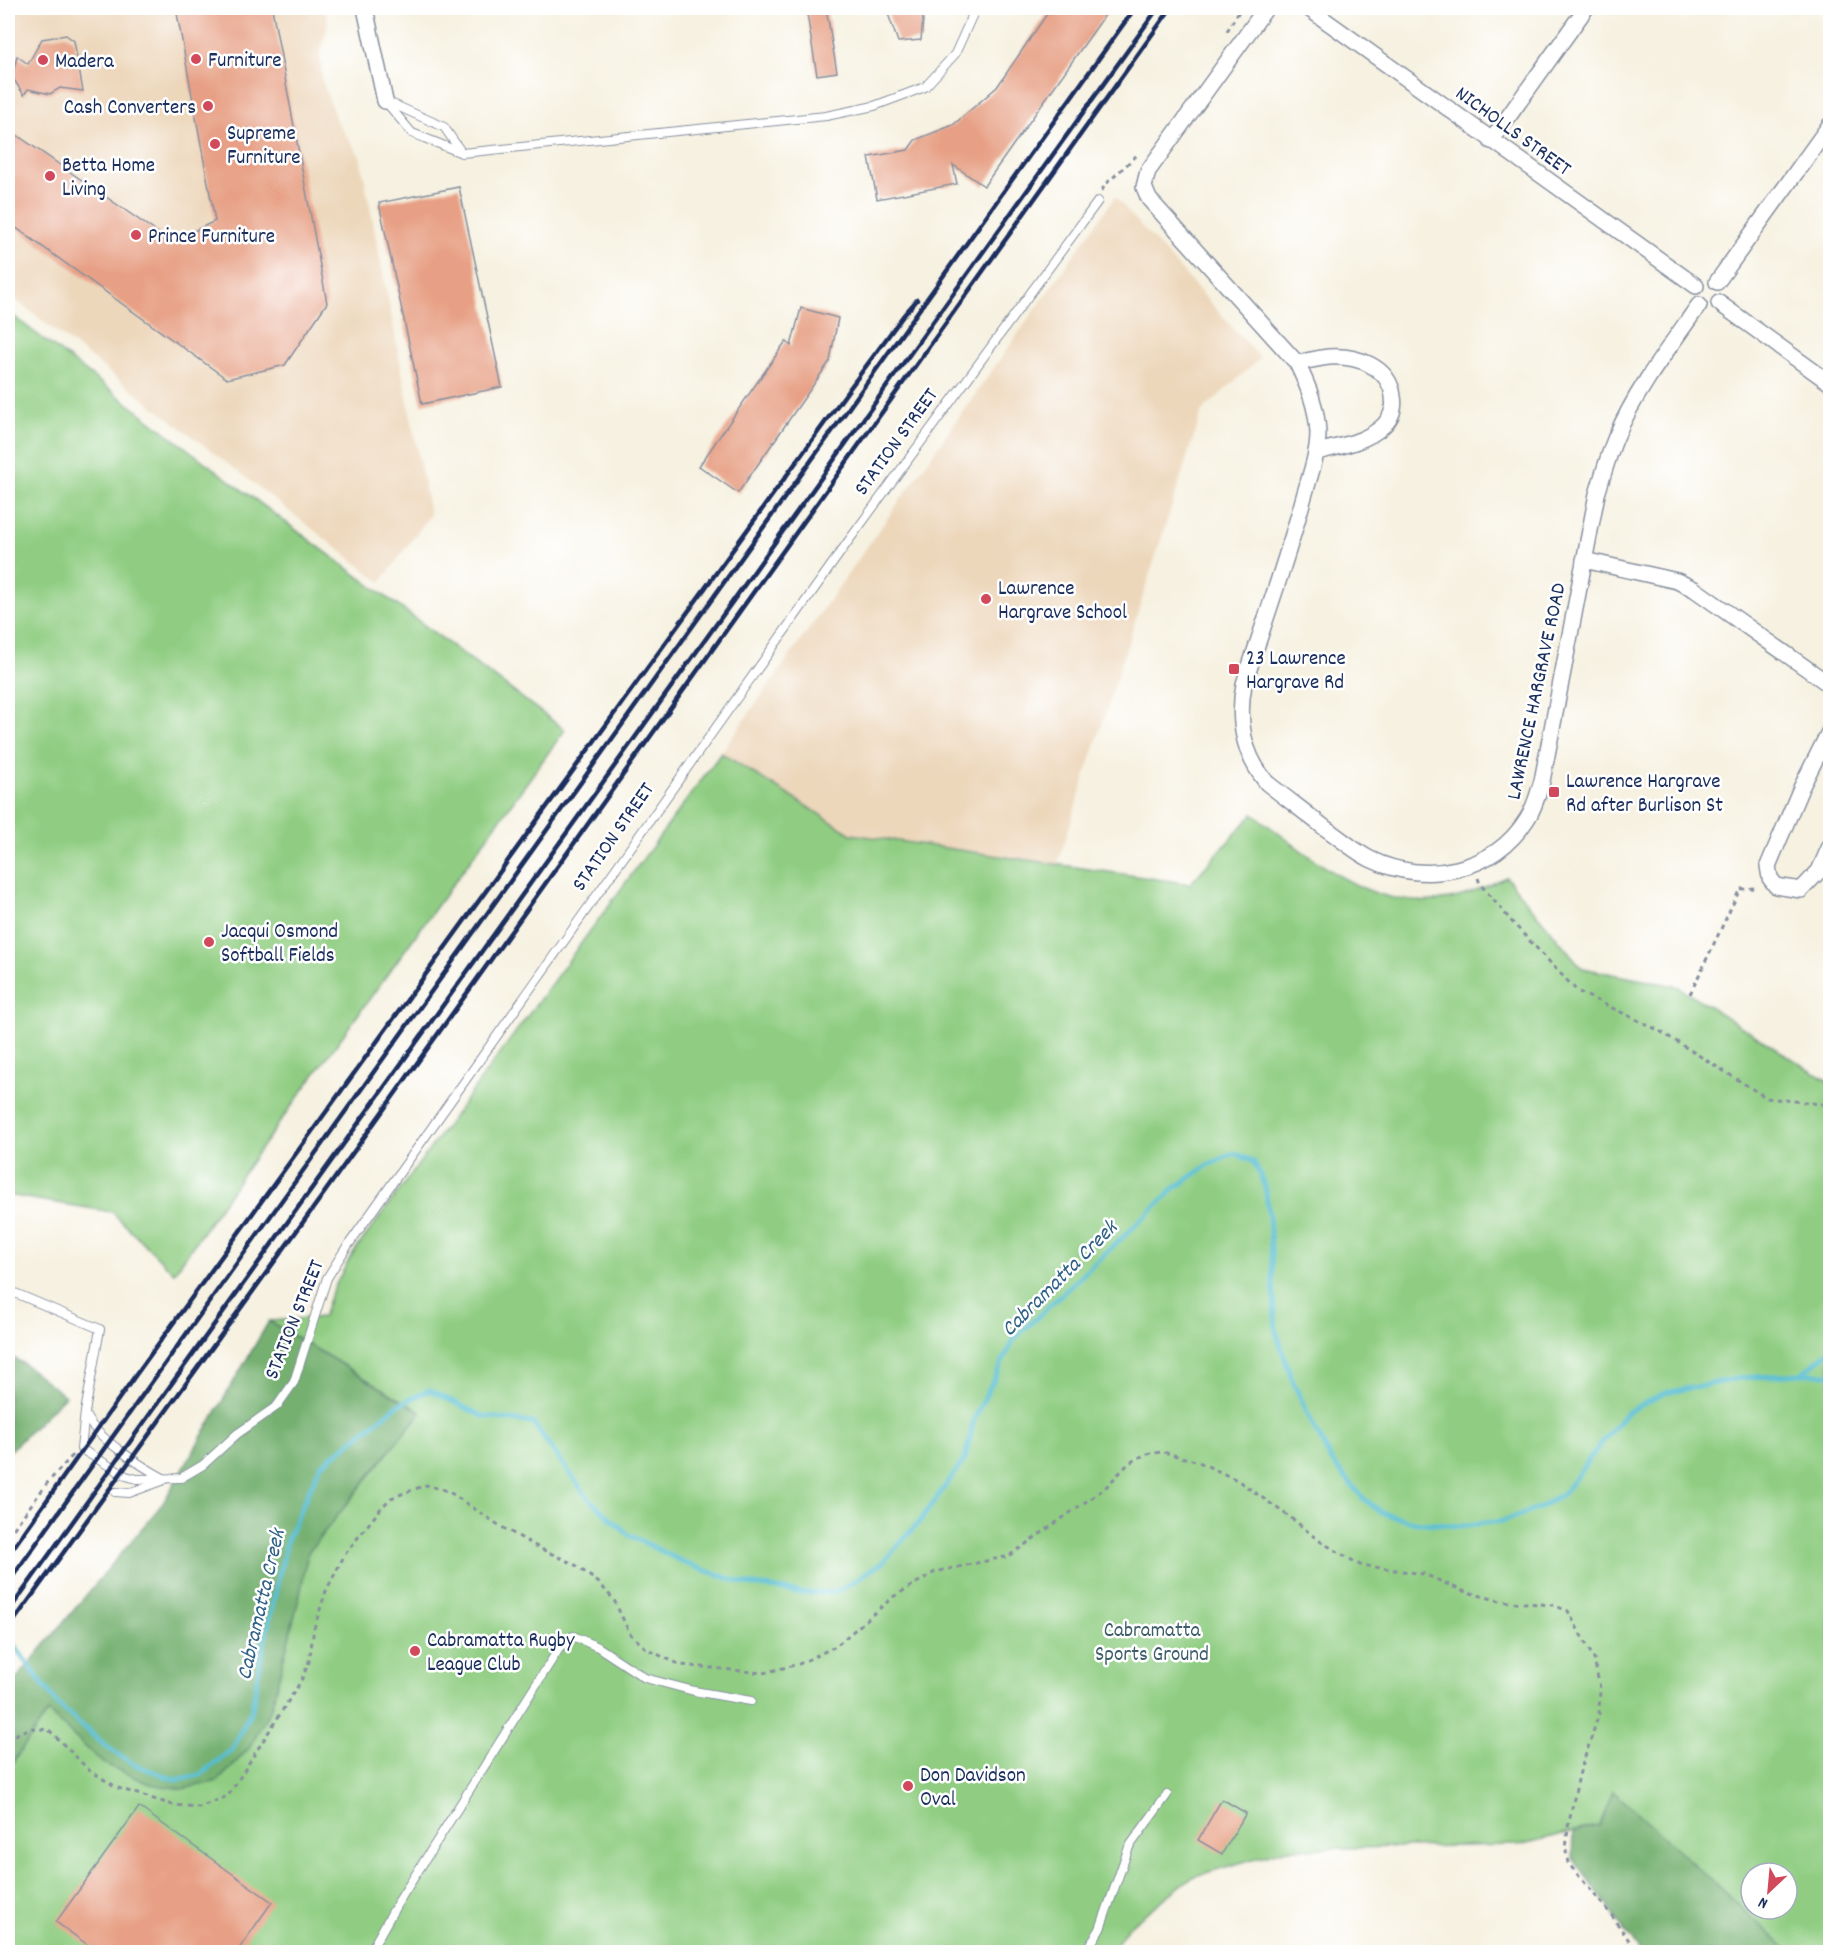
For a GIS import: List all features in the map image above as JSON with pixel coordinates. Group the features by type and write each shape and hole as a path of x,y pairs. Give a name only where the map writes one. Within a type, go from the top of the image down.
{"street":[{"path":"365,8 385,101"},
{"name":"LAWRENCE HARGRAVE ROAD","path":"1266,8 1148,171 1144,187 1149,199 1297,363 1310,391 1316,412 1318,435 1316,452 1296,524 1244,684 1240,705 1241,728 1247,751 1258,772 1268,783 1368,858 1400,870 1418,873 1456,870 1474,864 1509,841 1521,829 1534,807 1544,773 1598,494 1616,436 1645,385 1699,305"},
{"name":"NICHOLLS STREET","path":"1308,8 1696,286"},
{"path":"1491,141 1586,8"},
{"path":"1717,282 1830,125"},
{"path":"1706,279 1717,282 1722,291 1719,303 1707,308 1699,305 1694,297 1696,286 1706,279"},
{"path":"1719,303 1830,382"},
{"path":"1297,363 1330,357 1364,362 1386,376 1391,387 1393,408 1383,426 1344,445 1316,452"},
{"path":"1584,560 1677,581 1694,589 1830,685"},
{"path":"1830,730 1801,788 1768,866 1770,878 1776,886 1801,890 1819,871 1830,846"}],"lane":[{"path":"385,101 412,133 462,153 826,116 874,106 925,87 955,54 973,14 973,8"},
{"path":"385,101 444,127 462,153"},
{"name":"STATION STREET","path":"115,1492 129,1493 166,1480 180,1478 203,1466 237,1434 277,1406 294,1382 327,1278 344,1251 847,543 1098,201"},
{"path":"8,1290 100,1329 85,1412 81,1449 126,1476 137,1479 166,1480"},
{"path":"85,1412 89,1424 136,1463 166,1480"},
{"path":"370,1953 397,1904 560,1647 573,1636 598,1647 645,1678 694,1691 752,1701"},
{"path":"1086,1953 1100,1929 1129,1847 1167,1795"}],"path":[{"path":"1474,864 1480,884 1577,991 1658,1030 1767,1098 1830,1105"},
{"path":"1690,994 1740,889 1776,886"},
{"path":"8,1536 48,1482 69,1458 81,1449"},
{"path":"8,1741 20,1732 32,1728 49,1730 90,1771 118,1788 173,1805 199,1807 228,1796 301,1680 309,1662 314,1629 326,1591 345,1554 391,1498 426,1485 448,1491 500,1526 574,1564 599,1582 614,1600 630,1634 648,1650 681,1665 763,1673 800,1664 836,1646 893,1597 935,1572 1009,1556 1105,1488 1129,1463 1146,1454 1162,1452 1200,1462 1237,1480 1318,1540 1360,1565 1424,1574 1463,1591 1491,1598 1553,1605 1568,1611 1594,1659 1600,1688 1599,1714 1579,1775 1568,1827 1566,1851 1568,1863 1610,1913 1637,1953"}],"shaded area":[{"path":"8,8 325,8 328,25 320,54 322,80 336,120 360,156 430,515 381,582 8,294"},
{"name":"Lawrence Hargrave School","path":"1115,197 1260,358 1202,411 1057,865 851,834 721,753"}],"green space":[{"name":"Jacqui Osmond Softball Fields","path":"8,312 206,463 565,730 256,1155 174,1273 112,1212 8,1195"},
{"name":"Cabramatta Sports Ground","path":"721,753 851,834 1190,884 1253,814 1320,864 1368,890 1394,898 1421,901 1450,899 1472,893 1506,877 1582,968 1679,987 1830,1083 1830,1952 1790,1952 1756,1921 1799,1921 1799,1861 1739,1861 1739,1906 1613,1792 1600,1825 1519,1845 1287,1849 1192,1877 1128,1927 1111,1952 8,1952 8,1769 48,1712 103,1763 218,1781 249,1748 271,1708 300,1594 308,1552 421,1412 269,1321 323,1317 330,1296 351,1256"},
{"path":"269,1321 421,1412 308,1552 300,1594 271,1708 249,1748 218,1781 182,1789 150,1784 103,1763 48,1712 8,1769 8,1689 163,1503"},
{"path":"8,1355 24,1364 65,1396 8,1453"},
{"path":"1613,1791 1739,1906 1739,1921 1756,1921 1790,1952 1640,1952 1572,1857 1573,1832 1600,1825"}],"building":[{"path":"176,8 272,8 327,303 285,365 227,379 8,222 8,129 171,242 215,221"},
{"path":"806,8 826,8 837,72 817,75"},
{"path":"886,8 919,8 923,19 921,40 898,42"},
{"path":"1051,8 1110,8 984,186 953,165 957,184 877,199 869,157 908,150 915,140 953,125 997,87"},
{"path":"66,35 74,41 83,91 60,88 50,94 28,89 24,95 12,77 17,56 28,64 42,39"},
{"path":"459,187 502,387 422,404 379,203"},
{"path":"801,308 838,318 830,361 738,493 699,466 786,341 791,346"},
{"path":"1222,1799 1246,1813 1222,1854 1198,1840"},
{"path":"139,1807 272,1902 236,1953 99,1953 56,1922"}],"waterway":[{"name":"Cabramatta Creek","path":"8,1637 58,1705 108,1748 135,1765 176,1780 200,1775 232,1750 252,1709 287,1540 320,1466 398,1405 429,1390 482,1416 533,1423 587,1497 629,1535 687,1564 742,1583 801,1593 837,1592 882,1563 920,1521 965,1459 974,1419 1014,1339 1175,1188 1208,1165 1235,1153 1254,1162 1265,1187 1269,1214 1276,1331 1291,1377 1332,1462 1363,1498 1382,1513 1413,1522 1459,1526 1503,1521 1537,1509 1564,1493 1627,1412 1665,1393 1741,1378 1830,1374"},
{"path":"1801,1374 1830,1351"}],"railway":[{"path":"8,1583 1135,8"},
{"path":"8,1612 1158,8"},
{"path":"8,1629 322,1196 1171,8"},
{"path":"8,1555 847,392 917,300"}],"place":[{"name":"Furniture","path":"196,59"},
{"name":"Madera","path":"43,60"},
{"name":"Cash Converters","path":"208,106"},
{"name":"Supreme Furniture","path":"215,144"},
{"name":"Betta Home Living","path":"50,176"},
{"name":"Prince Furniture","path":"136,235"},
{"name":"Lawrence Hargrave School","path":"986,599"},
{"name":"23 Lawrence Hargrave Rd","path":"1234,669"},
{"name":"Lawrence Hargrave Rd after Burlison St","path":"1554,792"},
{"name":"Jacqui Osmond Softball Fields","path":"209,942"},
{"name":"Cabramatta Rugby League Club","path":"415,1651"},
{"name":"Don Davidson Oval","path":"908,1786"}]}
